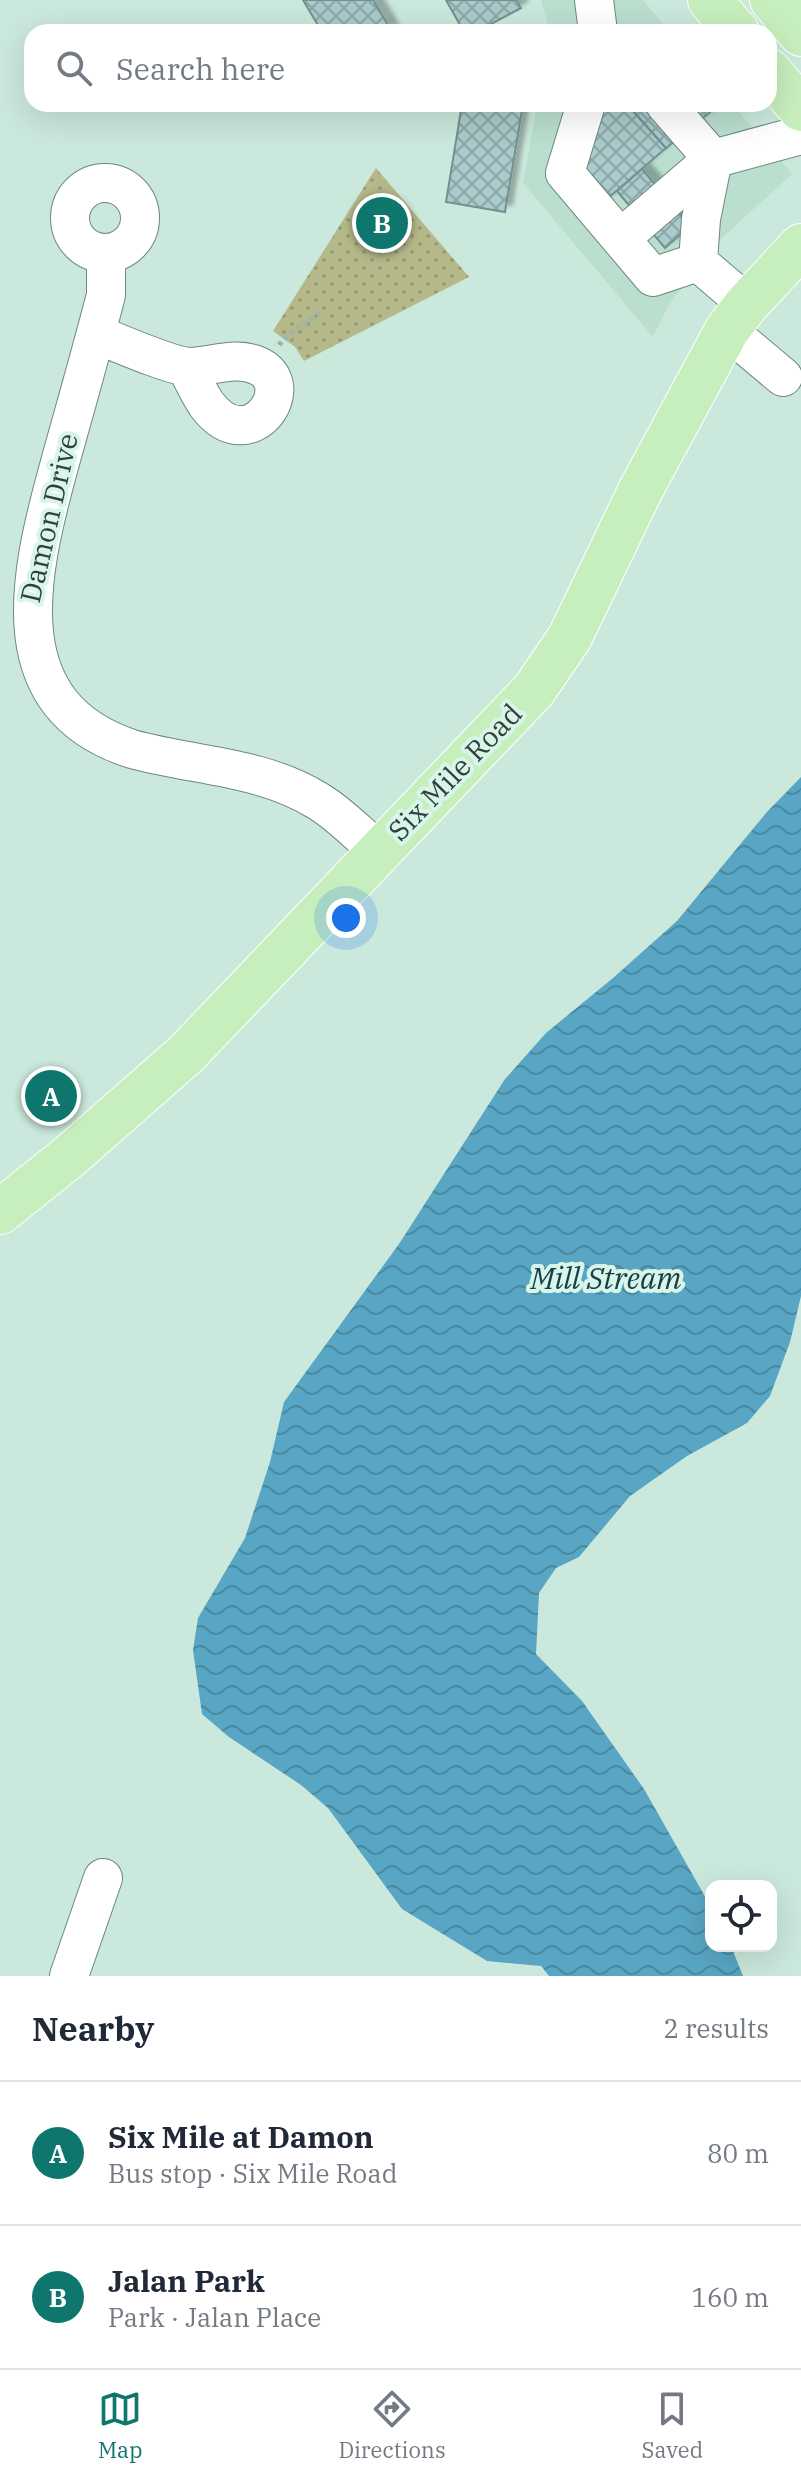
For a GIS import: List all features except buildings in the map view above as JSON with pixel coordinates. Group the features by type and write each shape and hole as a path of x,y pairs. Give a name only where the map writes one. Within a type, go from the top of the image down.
{"main road":[{"path":"710,0 730,24"},
{"path":"772,0 801,34"},
{"path":"777,80 801,109"},
{"name":"Six Mile Road","path":"0,1212 70,1156 186,1054 534,690 561,650 647,477 737,317 801,246"}],"street":[{"path":"584,112 565,173 653,277 698,262"},
{"path":"672,112 713,159"},
{"path":"610,226 713,159 801,135"},
{"path":"713,159 701,219 698,262 783,377"},
{"name":"Damon Drive","path":"106,254 106,295 33,561 25,611 28,643 36,672 50,698 72,720 98,737 132,749 283,783 320,801 379,851"},
{"path":"96,334 186,367 237,361 261,368 269,374 274,386 274,402 263,418 245,427 227,423 208,406 186,367"},
{"path":"69,1976 103,1878"}],"path":[{"path":"261,368 282,340 321,311"}],"shaded area":[{"path":"541,0 643,0 663,24 548,24"},
{"path":"536,112 739,112 792,174 710,249 669,305 653,337 523,183"},
{"path":"376,168 469,277 304,361 295,347 273,331"}],"water":[{"name":"Mill Stream","path":"801,777 801,1296 790,1342 770,1396 747,1423 687,1456 630,1496 579,1557 556,1568 539,1593 536,1654 582,1701 644,1789 705,1896 705,1952 733,1952 743,1976 549,1976 541,1966 487,1961 402,1909 328,1808 202,1714 193,1650 198,1618 245,1538 270,1462 284,1402 399,1244 505,1079 546,1033 677,921 766,813"}],"place":[{"name":"Jalan Park","path":"382,223"},
{"name":"Six Mile at Damon","path":"51,1096"}]}
